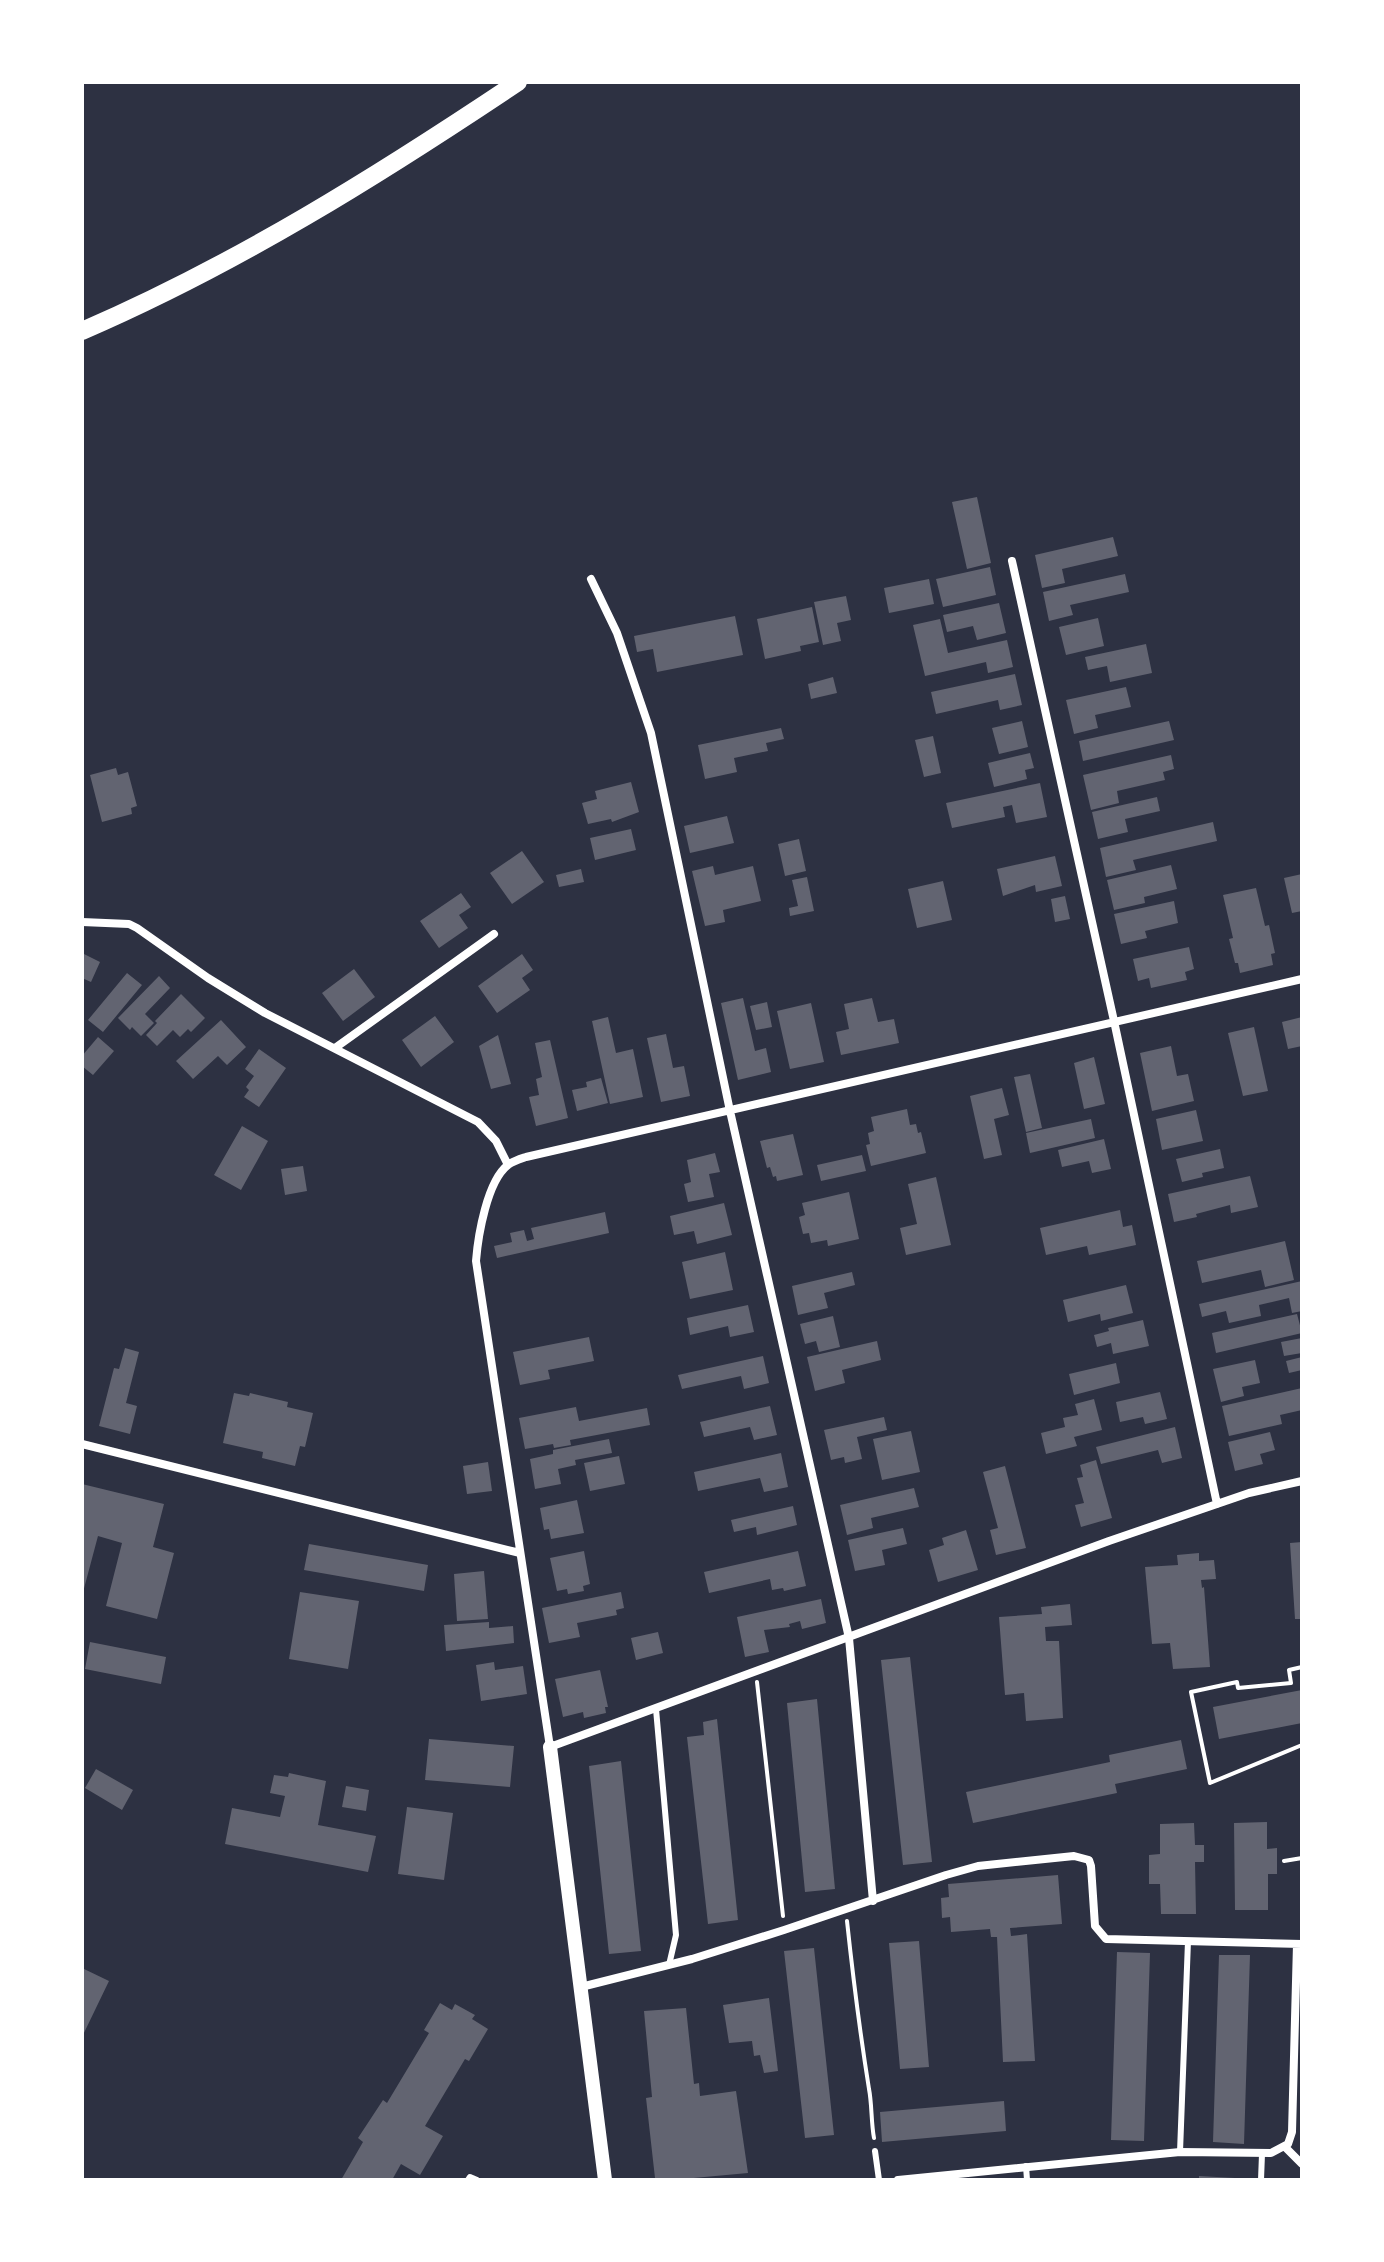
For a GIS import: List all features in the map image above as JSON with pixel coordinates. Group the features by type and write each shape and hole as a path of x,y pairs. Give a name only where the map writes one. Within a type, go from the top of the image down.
{"highway":[{"path":"82,331 194,280 256,246 409,154 518,82"}],"street":[{"path":"1012,561 1217,1504"},
{"path":"591,579 617,633 651,733 730,1111 849,1638 873,1901"},
{"path":"82,922 129,924 137,928 236,997 478,1122 496,1141 508,1165"},
{"path":"335,1048 494,934"},
{"path":"605,2180 550,1747 476,1261 484,1215 496,1180 508,1165 526,1157 1302,979"},
{"path":"82,1444 520,1553"},
{"path":"550,1747 1217,1504 1302,1481"},
{"path":"581,1987 669,1965 784,1930 978,1866 1082,1857 1089,1860 1091,1866 1095,1926 1102,1935 1112,1940 1300,1944 1292,2132 1285,2147 1277,2152 1180,2152 898,2180"},
{"path":"1285,2147 1302,2164"}],"lane":[{"path":"656,1709 676,1935 669,1965"},
{"path":"1180,2152 1188,1941"},
{"path":"875,2151 879,2180"},
{"path":"1261,2180 1262,2154"},
{"path":"1026,2166 1027,2180"},
{"path":"468,2180 470,2177 477,2180"}],"path":[{"path":"1302,1667 1289,1670 1291,1683 1238,1688 1237,1682 1191,1692 1210,1783 1302,1745"},
{"path":"756,1672 784,1930"},
{"path":"1284,1861 1302,1858"},
{"path":"845,1911 870,2091 875,2151"}],"building":[{"path":"977,497 991,563 967,569 952,502"},
{"path":"1113,537 1118,556 1062,569 1065,583 1042,588 1035,555"},
{"path":"990,567 996,595 943,607 936,579"},
{"path":"1125,574 1129,592 1070,605 1073,615 1049,621 1043,592"},
{"path":"929,579 934,604 889,613 884,588"},
{"path":"846,596 851,620 837,623 841,641 823,645 814,602"},
{"path":"999,603 1006,633 977,640 973,626 947,632 943,615"},
{"path":"812,607 819,642 800,646 801,651 765,659 757,619"},
{"path":"735,616 743,655 657,672 653,649 637,652 634,636"},
{"path":"1098,618 1104,646 1066,655 1059,627"},
{"path":"940,619 948,653 1007,640 1013,667 988,673 986,662 925,676 913,625"},
{"path":"1146,644 1152,673 1110,682 1107,666 1088,670 1085,657"},
{"path":"1015,674 1022,705 1000,710 998,700 936,714 931,692"},
{"path":"833,677 837,693 811,699 808,684"},
{"path":"1126,687 1131,707 1095,715 1098,728 1074,734 1066,700"},
{"path":"1022,721 1028,747 999,754 992,728"},
{"path":"1169,721 1174,740 1083,761 1079,741"},
{"path":"781,728 784,739 766,743 768,751 734,758 737,772 705,779 698,745"},
{"path":"933,736 941,773 924,777 915,740"},
{"path":"1030,753 1034,768 1025,770 1027,779 994,787 988,763"},
{"path":"1171,755 1174,769 1163,772 1165,780 1117,791 1119,803 1091,810 1083,775"},
{"path":"116,768 118,775 128,772 137,806 131,808 132,814 102,822 90,775"},
{"path":"631,782 639,812 612,822 611,819 588,824 582,803 597,799 595,791"},
{"path":"1040,783 1047,817 1016,823 1012,805 1003,807 1005,817 952,828 946,803"},
{"path":"1157,797 1160,811 1125,819 1128,832 1098,839 1092,812"},
{"path":"727,816 734,843 690,853 684,826"},
{"path":"1213,822 1217,841 1133,860 1136,870 1106,877 1100,848"},
{"path":"631,829 636,850 595,860 590,838"},
{"path":"799,839 806,871 785,876 778,844"},
{"path":"522,851 544,882 512,904 490,873"},
{"path":"1055,856 1062,886 1036,892 1035,885 1003,896 997,869"},
{"path":"1171,865 1177,889 1144,897 1145,903 1114,910 1107,880"},
{"path":"713,866 715,875 753,866 761,901 723,910 725,922 705,926 692,871"},
{"path":"581,869 584,882 559,887 556,875"},
{"path":"1302,874 1302,911 1292,913 1284,878"},
{"path":"807,877 814,911 790,916 789,908 798,906 792,880"},
{"path":"943,881 952,920 917,928 908,889"},
{"path":"1256,888 1265,926 1269,925 1275,953 1271,954 1273,965 1240,973 1229,939 1233,938 1223,895"},
{"path":"461,893 471,907 459,915 468,928 439,948 420,921"},
{"path":"1065,896 1070,919 1055,922 1051,899"},
{"path":"1174,901 1178,923 1145,931 1147,938 1121,944 1114,914"},
{"path":"1189,947 1194,969 1185,972 1187,980 1151,988 1149,978 1138,981 1133,959"},
{"path":"82,953 100,962 91,982 82,978"},
{"path":"522,954 533,970 522,978 530,990 497,1013 478,986"},
{"path":"354,969 375,997 343,1021 322,993"},
{"path":"127,973 142,985 103,1032 88,1020"},
{"path":"159,976 170,988 145,1014 154,1023 141,1036 118,1018"},
{"path":"181,994 205,1018 191,1032 188,1029 180,1037 173,1030 157,1046 146,1035"},
{"path":"743,998 755,1051 766,1048 771,1072 738,1080 721,1003"},
{"path":"872,998 878,1022 894,1019 899,1043 841,1055 836,1032 849,1029 844,1004"},
{"path":"767,1002 772,1027 756,1030 750,1006"},
{"path":"811,1003 824,1062 790,1069 777,1011"},
{"path":"435,1016 454,1042 421,1067 402,1040"},
{"path":"608,1017 616,1053 633,1049 643,1097 610,1104 592,1021"},
{"path":"1302,1017 1302,1046 1288,1049 1282,1022"},
{"path":"221,1020 246,1047 227,1065 218,1056 193,1079 176,1061"},
{"path":"1254,1027 1268,1091 1243,1096 1228,1033"},
{"path":"666,1034 673,1068 684,1066 690,1096 661,1102 647,1038"},
{"path":"498,1035 511,1084 491,1089 479,1046"},
{"path":"98,1037 114,1051 93,1075 82,1066 82,1056"},
{"path":"550,1040 568,1118 536,1126 529,1097 539,1095 536,1079 542,1077 535,1043"},
{"path":"1171,1046 1177,1076 1188,1074 1194,1101 1152,1111 1140,1053"},
{"path":"259,1049 286,1068 259,1107 244,1097 249,1090 246,1087 254,1076 245,1069"},
{"path":"1094,1057 1105,1104 1084,1109 1074,1063"},
{"path":"1030,1074 1042,1128 1026,1132 1014,1077"},
{"path":"601,1078 608,1103 577,1111 572,1090 587,1087 586,1082"},
{"path":"1002,1088 1009,1115 994,1119 1002,1155 984,1159 970,1096"},
{"path":"907,1109 910,1125 916,1124 918,1133 921,1132 926,1153 871,1166 866,1145 870,1144 868,1133 874,1131 871,1117"},
{"path":"1196,1110 1203,1141 1162,1150 1156,1119"},
{"path":"1091,1119 1095,1138 1030,1153 1026,1133"},
{"path":"242,1126 268,1141 241,1190 214,1175"},
{"path":"793,1134 803,1175 777,1181 770,1167 767,1168 760,1141"},
{"path":"1104,1139 1111,1169 1092,1173 1089,1161 1062,1167 1058,1150"},
{"path":"1220,1149 1224,1168 1182,1182 1176,1159"},
{"path":"715,1153 720,1172 709,1174 714,1197 688,1202 684,1184 691,1182 687,1160"},
{"path":"862,1155 866,1171 821,1181 817,1165"},
{"path":"303,1166 307,1191 285,1195 281,1169"},
{"path":"1250,1176 1258,1207 1231,1213 1230,1205 1174,1222 1168,1194"},
{"path":"936,1177 951,1245 906,1255 900,1228 917,1224 908,1184"},
{"path":"849,1192 859,1239 828,1246 827,1240 811,1243 809,1233 803,1234 799,1217 805,1215 802,1203"},
{"path":"724,1203 732,1235 697,1244 694,1231 674,1235 670,1216"},
{"path":"1120,1210 1123,1227 1132,1225 1136,1245 1089,1255 1087,1246 1046,1255 1040,1228"},
{"path":"605,1212 609,1233 497,1258 494,1246 512,1242 510,1233 524,1230 527,1241 534,1239 531,1228"},
{"path":"1285,1241 1294,1280 1265,1287 1261,1270 1202,1283 1197,1261"},
{"path":"725,1252 733,1290 690,1299 682,1262"},
{"path":"852,1272 855,1285 824,1293 828,1308 798,1315 792,1286"},
{"path":"1302,1281 1302,1311 1292,1313 1289,1298 1259,1305 1261,1316 1229,1323 1226,1311 1202,1317 1199,1304"},
{"path":"1126,1285 1133,1313 1101,1321 1100,1314 1068,1322 1063,1300"},
{"path":"748,1305 754,1332 730,1337 728,1326 690,1335 687,1318"},
{"path":"1297,1314 1302,1333 1216,1353 1212,1333"},
{"path":"833,1316 840,1347 819,1352 816,1341 805,1344 800,1324"},
{"path":"1143,1320 1149,1346 1113,1354 1111,1343 1097,1347 1094,1335 1109,1331 1108,1328"},
{"path":"589,1337 594,1361 548,1370 550,1379 520,1385 513,1352"},
{"path":"1302,1338 1302,1353 1284,1356 1281,1342"},
{"path":"877,1341 881,1360 842,1370 845,1383 815,1391 807,1357"},
{"path":"125,1348 139,1352 126,1403 137,1406 130,1434 99,1426 114,1368 119,1369"},
{"path":"763,1356 769,1383 744,1389 741,1376 682,1389 678,1375"},
{"path":"1302,1357 1302,1370 1289,1373 1286,1361"},
{"path":"1255,1360 1260,1383 1242,1387 1244,1396 1221,1402 1213,1369"},
{"path":"1116,1363 1120,1383 1074,1395 1069,1374"},
{"path":"1302,1388 1302,1410 1280,1415 1282,1424 1229,1436 1222,1406"},
{"path":"1160,1392 1167,1419 1145,1424 1143,1417 1120,1422 1116,1402"},
{"path":"234,1393 249,1396 250,1393 288,1402 287,1407 313,1413 305,1447 300,1446 295,1466 262,1458 263,1452 223,1443"},
{"path":"1094,1399 1102,1430 1074,1437 1077,1446 1046,1454 1041,1433 1065,1427 1063,1418 1078,1415 1075,1404"},
{"path":"770,1406 777,1435 754,1440 750,1427 704,1437 700,1422"},
{"path":"576,1407 579,1421 647,1408 650,1425 570,1440 571,1445 554,1448 553,1444 525,1449 519,1418"},
{"path":"884,1417 887,1430 857,1437 862,1459 845,1463 844,1457 831,1460 824,1430"},
{"path":"1175,1427 1182,1458 1162,1463 1158,1450 1101,1464 1096,1447"},
{"path":"911,1431 920,1472 882,1480 873,1439"},
{"path":"1270,1432 1275,1450 1260,1454 1263,1464 1235,1471 1228,1442"},
{"path":"609,1439 612,1453 575,1460 576,1465 558,1469 561,1484 535,1489 530,1459 553,1454 553,1450"},
{"path":"781,1453 788,1487 764,1492 760,1478 698,1491 694,1472"},
{"path":"619,1456 625,1484 590,1491 584,1463"},
{"path":"1096,1460 1112,1518 1081,1527 1075,1505 1084,1503 1077,1478 1083,1477 1080,1465"},
{"path":"488,1462 492,1491 467,1494 463,1466"},
{"path":"1005,1466 1026,1548 996,1555 990,1530 998,1528 983,1472"},
{"path":"82,1484 164,1504 153,1547 174,1553 157,1619 106,1606 122,1543 98,1536 82,1596"},
{"path":"914,1488 919,1507 871,1518 873,1528 847,1535 840,1505"},
{"path":"577,1500 584,1533 551,1539 549,1529 544,1530 540,1508"},
{"path":"793,1506 797,1525 757,1535 756,1527 734,1532 731,1520"},
{"path":"903,1528 907,1544 882,1550 885,1565 855,1571 848,1540"},
{"path":"966,1530 978,1570 938,1582 929,1550 944,1545 942,1538"},
{"path":"1302,1542 1302,1619 1295,1619 1290,1543"},
{"path":"309,1544 428,1565 424,1591 304,1570"},
{"path":"584,1551 590,1584 583,1586 584,1591 568,1594 567,1589 557,1591 550,1558"},
{"path":"798,1551 806,1586 772,1590 770,1579 709,1593 704,1572"},
{"path":"1199,1553 1199,1561 1214,1560 1216,1579 1201,1580 1210,1667 1173,1669 1170,1643 1152,1644 1145,1567 1178,1565 1177,1555"},
{"path":"484,1571 488,1619 457,1621 454,1574"},
{"path":"300,1592 359,1601 348,1669 289,1659"},
{"path":"621,1592 624,1608 616,1610 617,1615 577,1623 580,1637 549,1643 542,1608"},
{"path":"821,1599 826,1623 802,1629 800,1621 789,1624 790,1627 764,1630 769,1652 745,1657 737,1617"},
{"path":"1070,1604 1072,1625 1045,1627 1046,1641 1059,1641 1063,1718 1026,1721 1024,1693 1005,1695 999,1617 1042,1614 1041,1607"},
{"path":"489,1622 489,1628 513,1626 514,1643 446,1651 444,1625"},
{"path":"658,1632 663,1653 636,1660 631,1638"},
{"path":"90,1642 166,1657 161,1684 85,1669"},
{"path":"910,1657 932,1862 903,1865 881,1660"},
{"path":"494,1662 495,1670 523,1666 527,1694 481,1701 476,1665"},
{"path":"600,1670 608,1707 605,1707 606,1713 584,1718 583,1712 563,1717 555,1679"},
{"path":"1302,1690 1302,1723 1219,1739 1213,1707"},
{"path":"817,1699 835,1889 805,1892 787,1703"},
{"path":"717,1719 738,1920 708,1924 687,1737 704,1735 703,1722"},
{"path":"429,1739 514,1746 510,1787 425,1780"},
{"path":"1181,1740 1187,1769 1115,1784 1117,1793 973,1823 966,1792 1110,1762 1109,1755"},
{"path":"621,1761 641,1951 609,1954 589,1766"},
{"path":"96,1769 133,1790 122,1810 85,1788"},
{"path":"289,1773 326,1781 318,1825 376,1836 368,1872 225,1844 232,1808 280,1817 285,1796 270,1793 274,1775 288,1777"},
{"path":"346,1786 369,1790 366,1811 342,1807"},
{"path":"407,1807 453,1813 444,1880 398,1874"},
{"path":"1267,1822 1267,1849 1277,1848 1277,1874 1268,1874 1268,1910 1235,1910 1234,1823"},
{"path":"1194,1823 1195,1845 1204,1845 1204,1862 1195,1862 1196,1914 1161,1914 1160,1884 1149,1884 1149,1855 1160,1854 1160,1824"},
{"path":"1058,1875 1062,1924 1010,1928 1011,1936 1027,1934 1035,2061 1003,2062 997,1937 991,1937 990,1929 951,1932 950,1917 942,1918 941,1898 949,1897 948,1884"},
{"path":"919,1941 929,2067 900,2069 889,1943"},
{"path":"814,1948 834,2135 805,2138 784,1951"},
{"path":"1117,1952 1150,1953 1144,2141 1111,2140"},
{"path":"1219,1955 1250,1955 1244,2144 1213,2142"},
{"path":"82,1968 109,1981 82,2037"},
{"path":"769,1998 778,2071 764,2073 760,2055 754,2056 752,2041 729,2043 723,2005"},
{"path":"440,2003 452,2010 455,2004 475,2015 472,2019 488,2029 469,2061 465,2059 425,2126 443,2136 420,2175 401,2164 392,2180 341,2180 363,2142 358,2138 383,2100 387,2103 429,2033 424,2030"},
{"path":"686,2008 694,2084 699,2083 700,2096 736,2091 748,2173 672,2180 655,2178 646,2098 652,2097 644,2011"},
{"path":"1004,2101 1006,2131 882,2142 880,2112"},
{"path":"1199,2176 1235,2178 1235,2180 1199,2180"}]}
